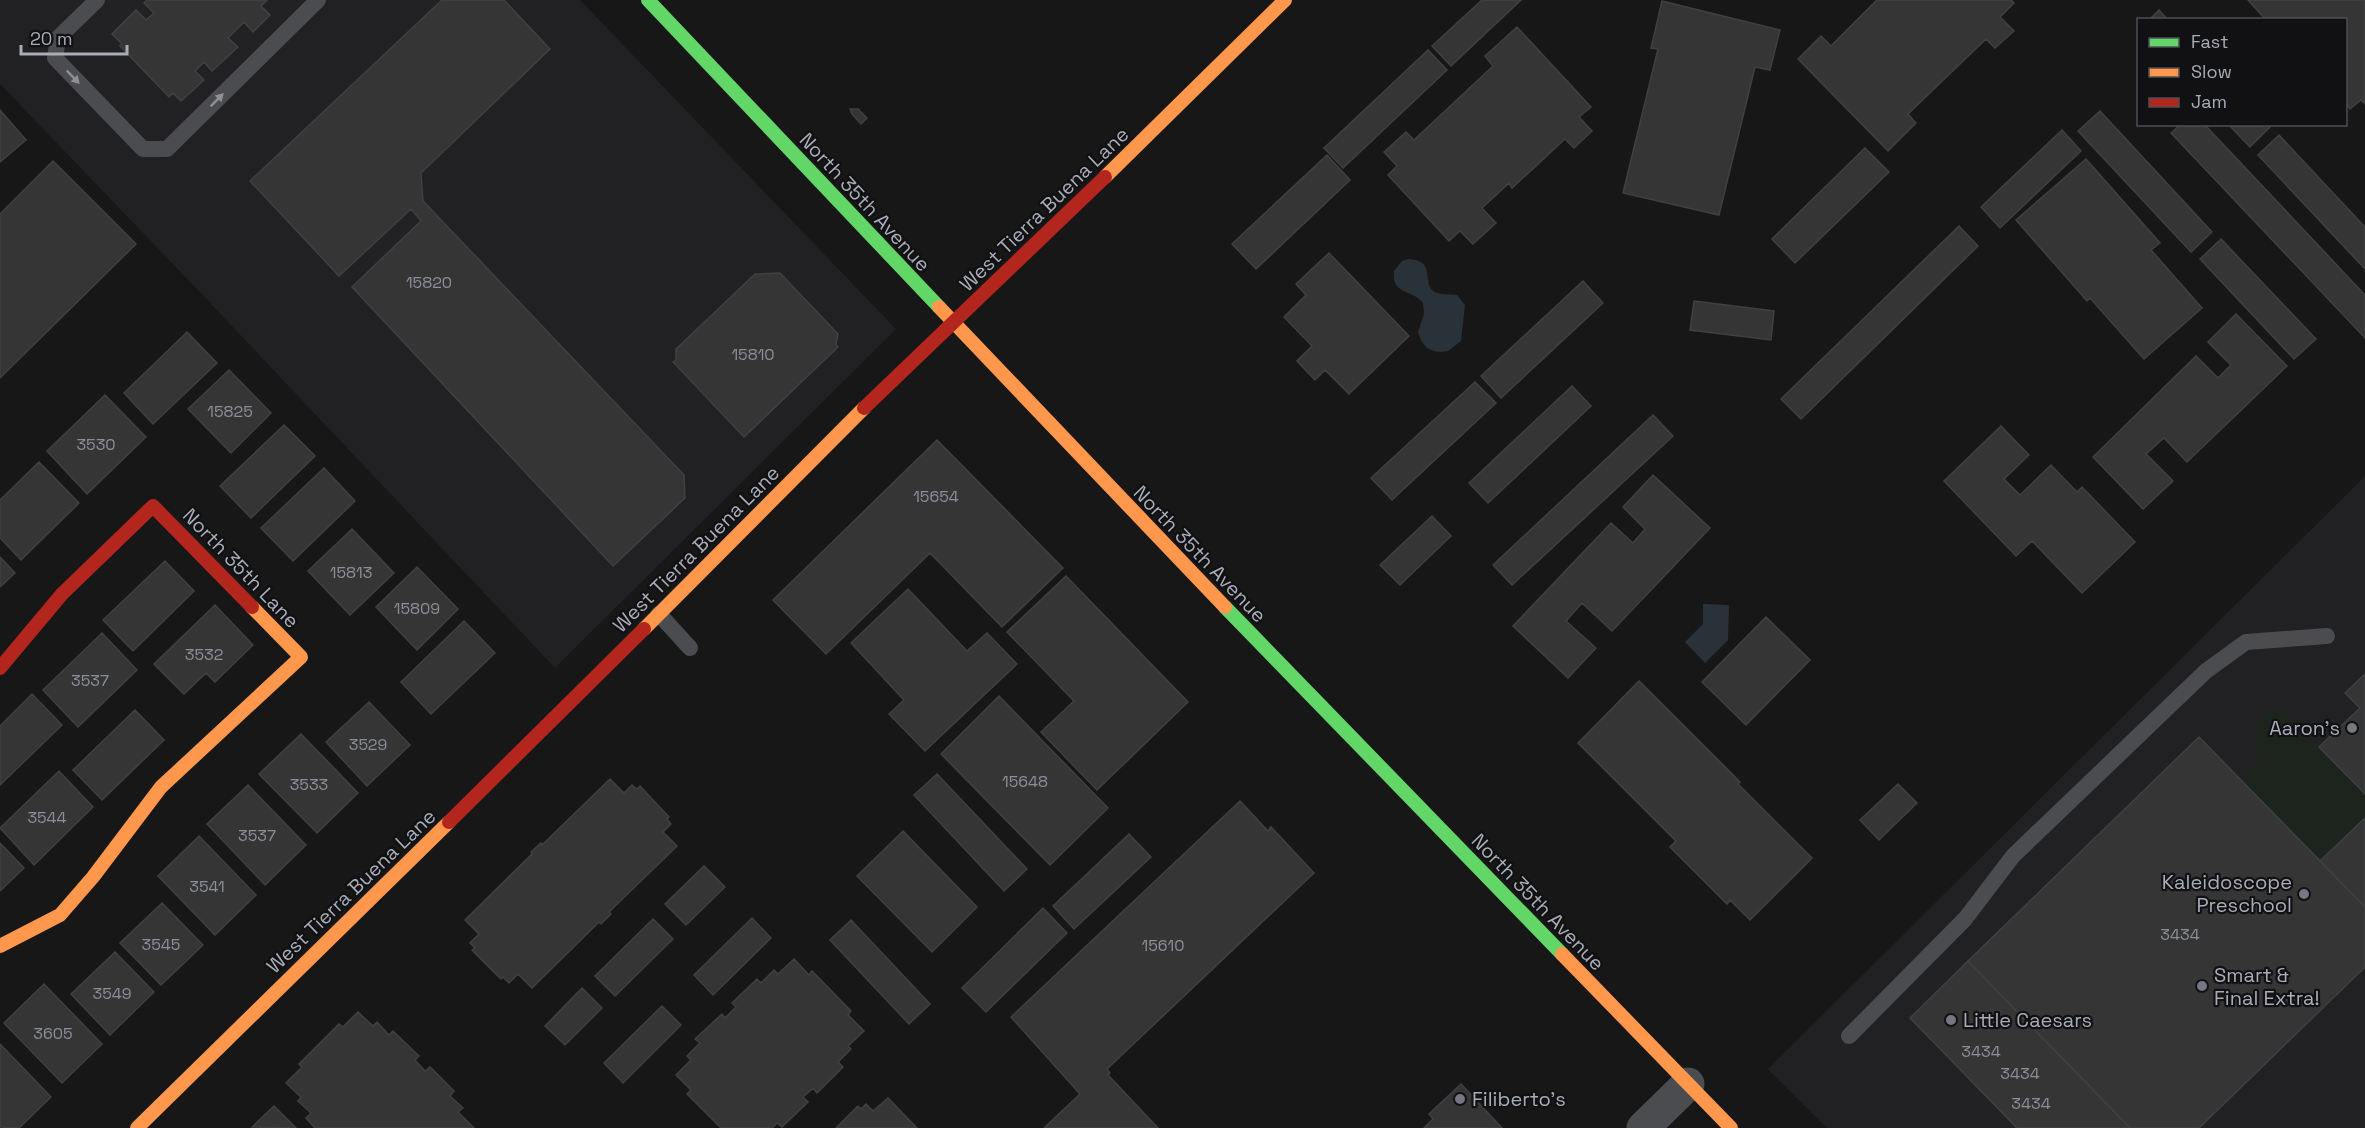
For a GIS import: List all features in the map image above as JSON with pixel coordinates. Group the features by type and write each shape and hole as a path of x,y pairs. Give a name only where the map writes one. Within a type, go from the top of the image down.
{"street":[{"name":"North 35th Avenue","path":"648,0 1306,693 1731,1128"},
{"name":"West Tierra Buena Lane","path":"137,1128 659,614 891,381 1285,0"},
{"name":"North 35th Lane","path":"0,668 63,594 153,506 301,657 161,787 93,877 60,915 0,946"},
{"path":"1643,1128 1688,1084"}],"lane":[{"path":"97,0 58,38 55,58 143,150 167,149 318,0"},
{"path":"659,614 690,648"},
{"path":"1849,1036 1965,919 2013,856 2206,671 2246,642 2327,636"}],"shaded area":[{"path":"0,0 580,0 896,329 555,668 0,84"},
{"path":"1417,260 1423,264 1432,290 1439,294 1457,295 1465,305 1461,341 1448,351 1437,352 1425,346 1418,332 1424,314 1423,303 1396,284 1394,271 1402,261"},
{"path":"2365,476 2365,1128 1827,1128 1768,1069"},
{"path":"1703,604 1729,605 1728,640 1705,663 1685,642 1703,624"},
{"path":"2278,704 2365,794 2365,818 2320,861 2239,778 2259,759 2255,726"}],"building":[{"path":"147,0 267,0 261,6 270,15 253,32 244,22 228,38 238,47 212,71 204,62 195,71 204,80 181,101 173,93 169,97 120,46 122,44 112,34 136,10 146,20 154,13 144,3"},
{"path":"442,0 504,0 550,49 421,173 423,201 684,475 685,498 613,566 352,287 421,221 411,209 339,276 250,181"},
{"path":"1482,0 1521,0 1451,66 1432,46"},
{"path":"1877,0 2011,0 2014,3 2000,17 2014,31 1995,48 1986,39 1908,114 1916,123 1888,151 1798,59 1821,36 1831,46"},
{"path":"2248,0 2365,0 2365,104 2361,100 2350,109 2347,105 2347,18 2264,18"},
{"path":"1662,1 1780,30 1770,70 1755,67 1719,215 1623,193 1658,49 1651,48"},
{"path":"2159,10 2166,18 2151,18"},
{"path":"1517,27 1591,107 1579,117 1592,131 1574,148 1565,139 1512,188 1509,183 1482,208 1496,223 1473,244 1460,231 1449,241 1388,175 1397,166 1384,152 1406,132 1414,140 1493,66 1485,56"},
{"path":"1428,50 1447,70 1343,168 1324,148"},
{"path":"850,109 858,109 867,118 861,124"},
{"path":"0,110 26,140 0,162"},
{"path":"2100,111 2212,232 2191,252 2078,131"},
{"path":"2179,126 2206,126 2365,295 2365,338 2171,133"},
{"path":"2230,126 2271,126 2250,147"},
{"path":"2062,130 2081,151 2000,228 1981,207"},
{"path":"2279,135 2365,227 2365,269 2258,155"},
{"path":"1865,148 1889,172 1795,263 1772,239"},
{"path":"1327,155 1350,180 1256,269 1232,244"},
{"path":"2086,159 2160,243 2151,250 2202,308 2144,359 2090,298 2087,301 2016,220"},
{"path":"53,161 136,244 0,378 0,214"},
{"path":"1959,226 1978,246 1801,419 1781,399"},
{"path":"2221,239 2316,339 2294,359 2200,259"},
{"path":"1329,253 1409,336 1349,394 1325,370 1315,380 1297,361 1312,346 1284,317 1306,295 1296,284"},
{"path":"780,273 838,334 836,345 838,347 744,437 673,362 676,360 676,349 755,274"},
{"path":"1583,281 1603,303 1501,398 1481,376"},
{"path":"1694,301 1774,311 1771,340 1690,330"},
{"path":"2236,314 2287,366 2187,462 2164,438 2146,454 2173,481 2143,509 2093,457 2196,356 2218,378 2231,365 2208,342"},
{"path":"187,332 217,363 153,424 124,393"},
{"path":"229,370 271,413 231,453 188,409"},
{"path":"1475,382 1496,403 1392,500 1371,478"},
{"path":"1572,386 1591,406 1488,503 1469,483"},
{"path":"105,395 146,437 87,494 47,451"},
{"path":"1653,415 1673,436 1512,585 1493,565"},
{"path":"284,425 315,456 251,518 220,486"},
{"path":"2001,426 2029,455 2004,479 2020,495 2051,465 2077,492 2082,487 2135,542 2082,593 2032,541 2016,556 1944,481"},
{"path":"937,440 1063,568 1002,627 930,553 826,654 773,600"},
{"path":"39,462 79,503 21,560 0,538 0,500"},
{"path":"324,468 355,501 293,561 261,528"},
{"path":"1653,475 1710,528 1612,631 1582,603 1566,621 1596,648 1568,678 1513,626 1611,523 1633,543 1645,529 1623,507"},
{"path":"1432,516 1451,536 1400,585 1380,565"},
{"path":"352,529 394,573 350,615 308,571"},
{"path":"0,557 15,573 0,587"},
{"path":"165,561 194,591 133,651 103,620"},
{"path":"417,567 458,609 417,650 376,607"},
{"path":"1066,576 1188,702 1097,790 1041,732 1074,701 1007,632"},
{"path":"908,589 967,651 987,633 1017,664 925,751 889,714 904,700 851,643"},
{"path":"215,605 253,645 215,682 206,673 184,694 154,664"},
{"path":"1766,617 1810,660 1746,725 1702,682"},
{"path":"464,621 495,653 431,714 401,682"},
{"path":"102,633 137,670 78,727 43,690"},
{"name":"Aaron's","path":"2365,674 2365,794 2319,747 2360,708 2345,693"},
{"path":"1639,681 1812,858 1750,920 1730,900 1727,904 1670,847 1676,841 1578,743"},
{"path":"32,694 62,725 0,785 0,726"},
{"path":"999,696 1108,808 1050,865 941,754"},
{"path":"369,702 410,745 367,786 326,742"},
{"path":"135,710 164,740 102,800 73,770"},
{"path":"301,734 358,793 317,833 259,774"},
{"path":"2199,737 2365,907 2365,967 2199,1128 2130,1128 1968,961"},
{"path":"59,771 93,807 34,865 0,828"},
{"path":"937,774 1027,869 1004,891 914,795"},
{"path":"610,779 624,793 632,785 637,789 640,786 669,817 667,819 671,824 663,832 677,846 609,912 611,914 601,924 599,922 532,988 518,974 509,983 503,977 501,979 472,950 475,948 470,943 479,934 465,920 532,854 531,852 541,843 542,845"},
{"path":"1898,784 1917,803 1879,840 1860,820"},
{"path":"248,785 306,845 265,885 207,824"},
{"path":"1240,801 1268,831 1271,827 1314,873 1107,1069 1110,1073 1108,1075 1158,1128 1044,1128 1080,1094 1011,1017"},
{"path":"2365,818 2365,907 2320,861"},
{"path":"903,831 977,907 932,952 857,876"},
{"path":"1129,834 1151,857 1074,929 1053,906"},
{"path":"199,836 256,895 215,935 158,876"},
{"path":"0,843 24,868 0,891"},
{"path":"704,866 725,887 686,925 665,904"},
{"path":"162,903 203,945 161,985 120,943"},
{"path":"1043,908 1067,933 986,1012 962,988"},
{"path":"752,918 771,938 713,995 694,975"},
{"path":"653,919 673,939 615,996 595,976"},
{"path":"851,920 930,1004 909,1024 830,940"},
{"path":"115,952 154,992 110,1035 71,994"},
{"path":"794,959 809,975 812,971 851,1011 848,1015 864,1031 848,1046 851,1049 838,1062 843,1067 817,1093 813,1088 803,1097 808,1102 782,1127 777,1123 772,1128 721,1128 687,1094 691,1090 676,1075 691,1060 687,1056 700,1043 695,1039 722,1014 725,1018 736,1007 732,1003 757,979 761,983 774,970 778,974"},
{"path":"1968,961 2130,1128 2017,1128 1910,1018"},
{"path":"44,984 102,1044 62,1083 4,1023"},
{"path":"582,988 602,1008 565,1045 545,1026"},
{"path":"662,1006 681,1025 623,1083 604,1063"},
{"path":"358,1012 373,1026 377,1022 389,1035 393,1031 419,1056 415,1060 425,1071 430,1067 454,1091 450,1096 463,1108 458,1112 474,1128 315,1128 306,1118 311,1113 298,1101 301,1097 286,1083 302,1067 299,1064 339,1024 343,1027"},
{"path":"0,1044 51,1097 19,1128 0,1127"},
{"name":"Filiberto's","path":"1461,1084 1502,1128 1424,1128 1433,1119 1429,1114"},
{"path":"888,1098 917,1128 836,1128 858,1106 861,1109 866,1104 873,1111"},
{"path":"274,1106 296,1128 252,1127"}],"traffic: fast":[{"path":"648,0 939,307"},
{"path":"1225,607 1562,954"}],"traffic: slow":[{"path":"1105,177 1285,0"},
{"path":"939,307 1225,607"},
{"path":"644,629 864,408"},
{"path":"0,946 60,915 93,877 161,787 301,657 252,607"},
{"path":"137,1128 449,822"},
{"path":"1562,954 1731,1128"}],"traffic: jam":[{"path":"864,408 1105,177"},
{"path":"0,668 62,594 153,506 252,607"},
{"path":"449,822 644,629"}],"place":[{"name":"Aaron's","path":"2352,728"},
{"name":"Kaleidoscope Preschool","path":"2304,894"},
{"name":"Smart & Final Extra!","path":"2202,986"},
{"name":"Little Caesars","path":"1951,1020"},
{"name":"Filiberto's","path":"1460,1099"}]}
